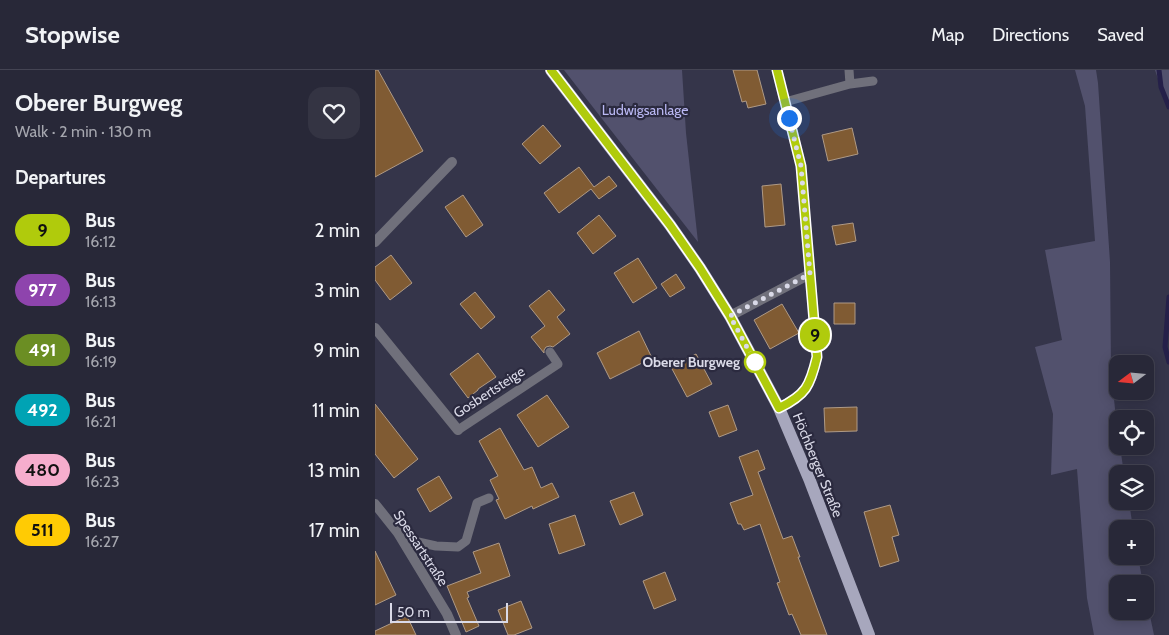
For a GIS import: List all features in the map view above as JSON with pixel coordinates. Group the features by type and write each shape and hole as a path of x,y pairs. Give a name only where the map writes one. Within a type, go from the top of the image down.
{"main road":[{"name":"Höchberger Straße","path":"551,70 670,225 730,316 779,408 810,482 869,635"}],"street":[{"path":"777,70 801,166 817,357 812,379 805,390 794,400 779,408"},
{"path":"375,242 452,162"},
{"path":"730,316 810,274"},
{"name":"Gosbertsteige","path":"375,328 459,430"},
{"name":"Spessartstraße","path":"375,504 407,548 447,614 456,635"}],"lane":[{"path":"849,70 850,84"},
{"path":"785,102 850,84 873,81"},
{"name":"Gosbertsteige","path":"459,430 558,364 550,352"},
{"path":"407,548 418,542 436,546 458,547 466,541 477,503 489,498"}],"green space":[{"name":"Ludwigsanlage","path":"564,70 682,70 686,133 698,242"},
{"path":"1075,70 1096,70 1110,262 1111,355 1109,355 1109,400 1114,400 1115,410 1109,410 1109,455 1121,455 1123,465 1109,465 1109,510 1130,510 1132,520 1109,520 1109,565 1140,565 1141,575 1109,575 1109,620 1151,620 1154,635 1094,635 1087,598 1077,469 1051,475 1053,414 1035,347 1062,340 1045,250 1095,241 1085,106"},
{"path":"1155,70 1169,70 1169,110 1156,73"}],"building":[{"path":"375,70 378,70 423,151 375,177"},
{"path":"733,70 757,70 766,104 748,108 746,101 742,102"},
{"path":"543,125 561,146 540,164 522,144"},
{"path":"852,128 858,154 828,161 822,135"},
{"path":"579,167 594,187 609,176 617,186 599,199 591,189 559,213 544,193"},
{"path":"781,184 785,225 765,227 762,186"},
{"path":"463,195 483,225 466,237 445,207"},
{"path":"599,215 616,236 593,254 577,233"},
{"path":"853,223 856,241 836,245 832,226"},
{"path":"391,255 412,283 390,300 375,280 375,267"},
{"path":"638,258 657,288 633,303 614,273"},
{"path":"676,274 685,288 670,297 661,284"},
{"path":"549,290 565,310 557,317 570,334 553,347 546,347 544,353 531,337 545,326 529,306"},
{"path":"475,292 495,317 481,329 460,304"},
{"path":"834,303 855,303 855,324 834,324"},
{"path":"782,304 799,333 770,349 754,320"},
{"path":"639,331 652,358 610,379 597,353"},
{"path":"478,353 496,377 468,398 450,374"},
{"path":"696,354 712,384 687,397 671,367"},
{"path":"547,395 569,427 538,447 517,415"},
{"path":"375,404 418,459 394,478 375,454"},
{"path":"728,405 737,430 719,437 709,412"},
{"path":"857,407 857,431 825,432 824,408"},
{"path":"500,428 524,470 532,467 541,488 552,483 559,497 533,509 532,506 505,519 496,500 499,499 490,480 498,476 479,441"},
{"path":"758,450 765,469 758,472 783,539 792,536 827,635 801,635 792,614 789,615 777,583 780,582 760,524 744,530 741,524 738,524 730,503 753,495 739,457"},
{"path":"439,476 452,498 430,512 417,489"},
{"path":"634,492 643,515 620,525 610,501"},
{"path":"890,505 899,535 892,537 899,561 880,567 864,512"},
{"path":"575,515 585,545 559,554 549,524"},
{"path":"499,543 510,576 467,592 469,597 467,598 479,626 466,632 447,586 481,573 473,552"},
{"path":"375,551 396,595 375,605"},
{"path":"665,572 676,600 654,609 643,581"},
{"path":"521,601 532,628 514,635 508,635 498,610"},
{"path":"407,616 416,635 375,635 375,631"}],"waterway":[{"path":"1159,70 1161,87 1169,107"},
{"path":"1169,297 1165,347 1169,362"}],"bus line":[{"name":"9","path":"551,70 670,225 700,268 730,316 779,408 794,400 805,390 812,379 817,357 801,166 777,70"}],"place":[{"name":"Oberer Burgweg","path":"755,362"}],"route":[{"path":"755,362 730,316 810,274 801,166 789,118"}]}
